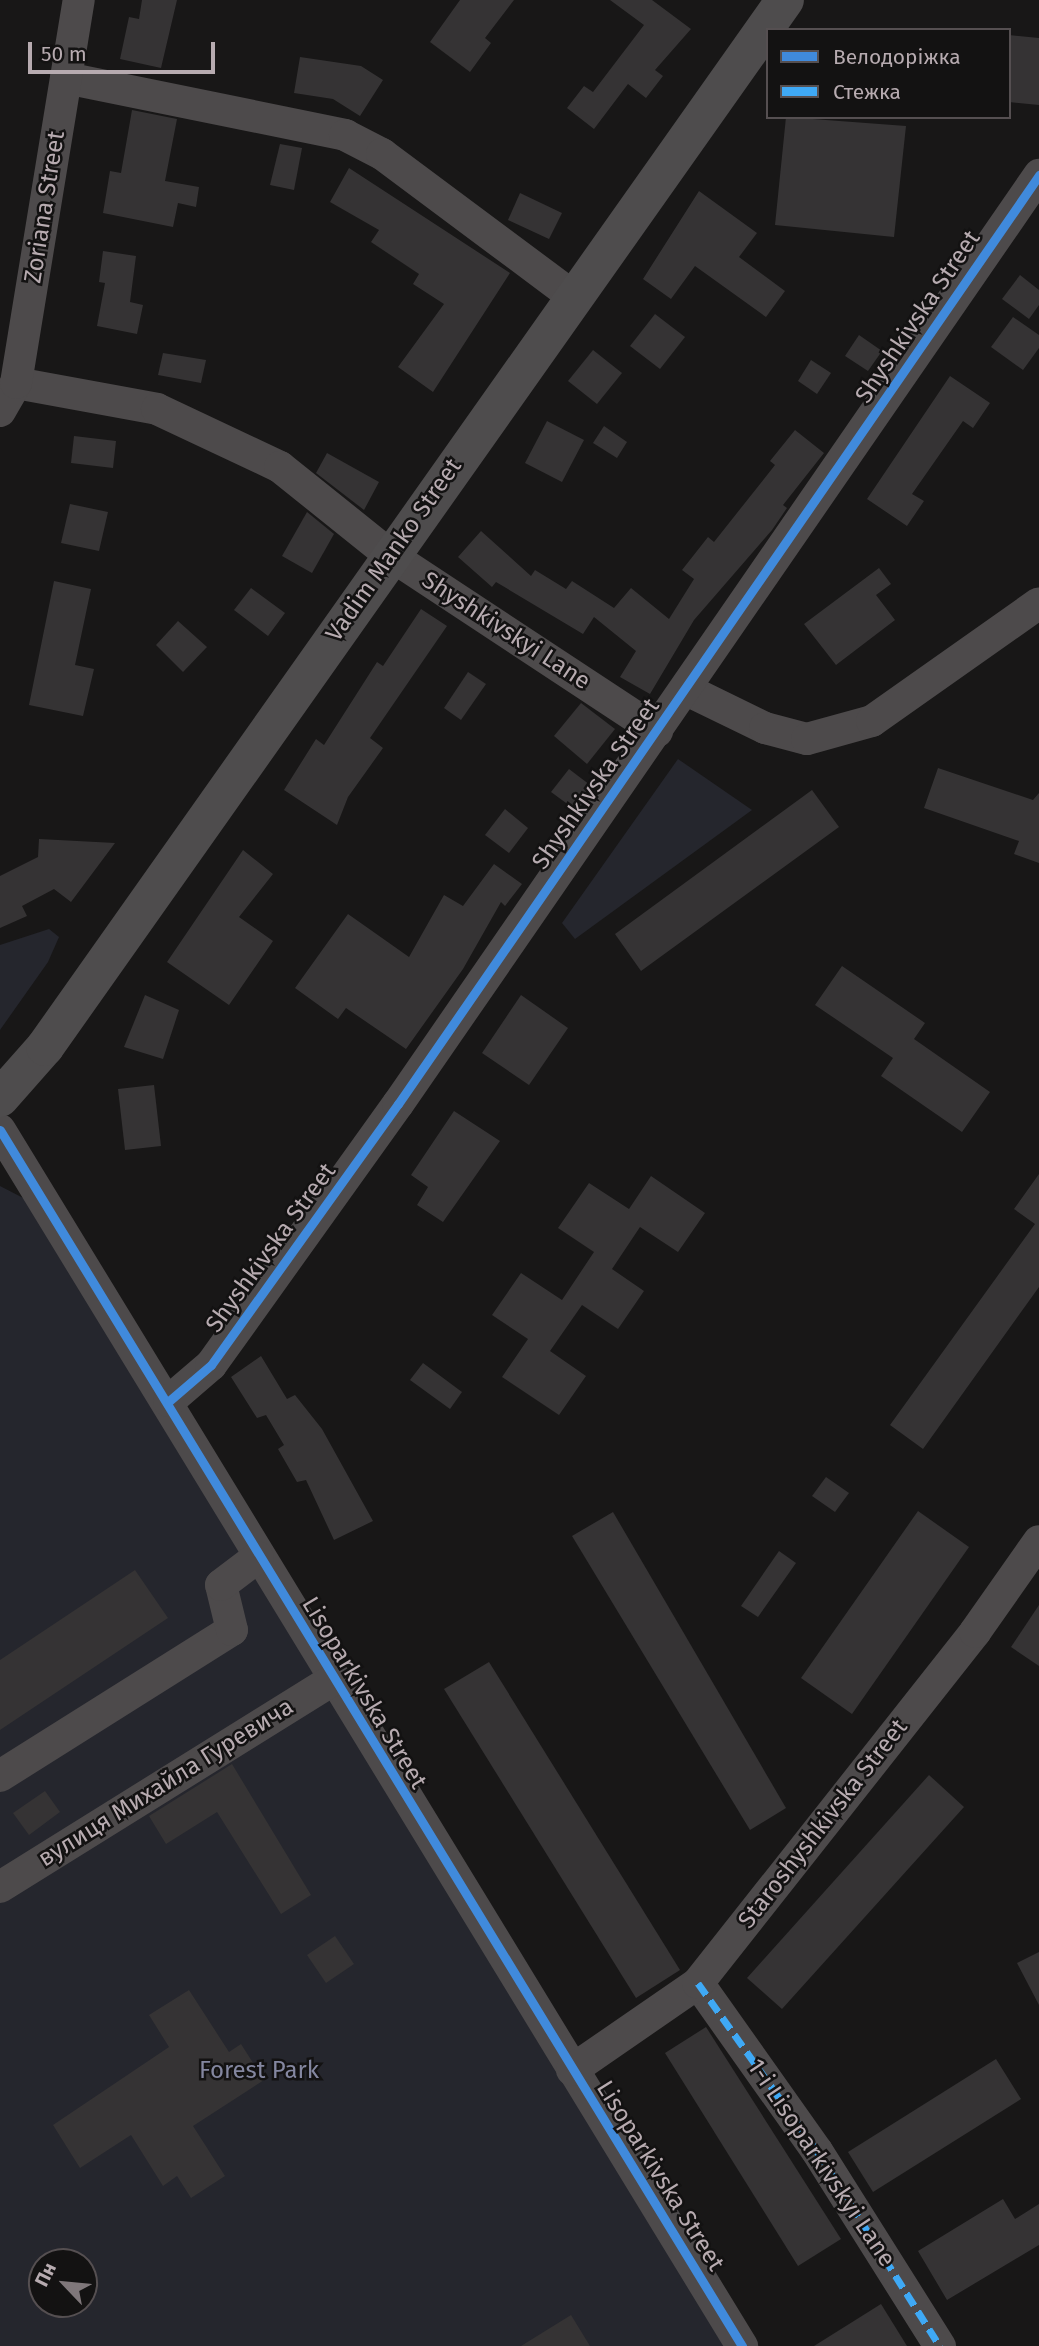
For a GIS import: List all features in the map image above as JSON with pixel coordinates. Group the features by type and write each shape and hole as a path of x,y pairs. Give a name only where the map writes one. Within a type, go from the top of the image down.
{"main road":[{"name":"Vadim Manko Street","path":"0,1098 45,1047 390,555 785,0"}],"street":[{"name":"Zoriana Street","path":"0,411 16,383 79,0"},
{"path":"66,78 345,135 382,154 574,297"},
{"name":"Shyshkivska Street","path":"169,1401 211,1365 240,1325 687,690 1039,175"},
{"name":"Shyshkivskyi Lane","path":"16,383 157,409 212,432 279,467 390,555 657,731"},
{"name":"Shyshkivska Street","path":"687,690 765,728 818,736 872,721 1039,603"},
{"name":"Lisoparkivska Street","path":"0,1130 169,1401 332,1680 742,2346"},
{"name":"Staroshyshkivska Street","path":"572,2070 698,1983 975,1632 1039,1541"},
{"path":"0,1776 232,1630 221,1584 258,1557"},
{"name":"вулиця Михайла Гуревича","path":"0,1887 332,1680"},
{"name":"1-i Lisoparkivskyi Lane","path":"698,1983 817,2151 940,2346"}],"green space":[{"path":"678,759 752,810 575,939 562,923"},
{"path":"49,929 59,937 48,962 0,1030 0,945"},
{"name":"Forest Park","path":"0,1186 29,1201 733,2346 0,2346"}],"building":[{"path":"142,0 177,0 161,68 120,59 129,17 139,19"},
{"path":"460,0 514,0 485,38 491,43 470,72 430,42"},
{"path":"610,0 652,0 691,29 655,70 663,76 646,98 628,84 594,129 567,108 584,86 593,92 644,25"},
{"path":"1011,35 1039,38 1039,105 1011,102"},
{"path":"300,57 361,66 383,80 360,116 333,99 294,93"},
{"path":"132,110 177,119 165,181 199,187 196,207 178,203 173,227 103,213 110,171 121,173"},
{"path":"786,119 906,126 894,237 775,225"},
{"path":"280,144 302,148 294,190 270,185"},
{"path":"349,168 510,273 433,392 398,367 444,304 413,284 419,274 371,242 379,230 330,202"},
{"path":"699,191 757,233 739,257 785,291 766,317 695,266 671,299 643,279"},
{"path":"520,193 562,213 549,239 508,220"},
{"path":"103,251 136,256 130,302 143,305 137,334 97,326 105,283 99,282"},
{"path":"1020,275 1039,290 1039,305 1029,319 1002,299"},
{"path":"655,314 685,337 660,369 630,346"},
{"path":"1013,317 1039,335 1039,348 1023,370 991,347"},
{"path":"859,335 882,351 868,371 845,356"},
{"path":"593,350 622,373 597,404 568,381"},
{"path":"163,353 206,360 201,383 158,375"},
{"path":"811,360 831,373 817,394 798,381"},
{"path":"950,376 990,403 973,428 963,421 912,494 924,501 907,526 867,499"},
{"path":"547,421 584,440 562,482 525,463"},
{"path":"604,426 627,442 617,458 593,443"},
{"path":"795,430 824,453 783,505 787,508 772,530 694,620 650,694 620,677 636,651 594,617 583,634 496,582 492,587 458,557 481,531 531,576 535,570 566,589 572,581 614,608 631,588 669,619 694,579 682,570 708,537 714,542 775,465 770,461"},
{"path":"74,436 116,441 113,468 71,463"},
{"path":"327,453 379,482 364,510 316,473"},
{"path":"70,504 108,512 99,551 61,543"},
{"path":"307,512 334,534 312,573 282,556"},
{"path":"879,568 891,584 876,595 895,620 836,665 804,624"},
{"path":"54,581 91,589 75,665 94,669 83,716 29,705"},
{"path":"251,588 285,613 268,636 234,610"},
{"path":"421,609 447,626 370,738 383,748 348,797 337,825 284,790 316,739 324,745 377,662 383,666"},
{"path":"178,621 207,647 183,672 156,645"},
{"path":"468,672 486,684 461,720 444,708"},
{"path":"581,703 615,729 587,764 554,736"},
{"path":"938,768 1033,800 1039,793 1039,863 1014,854 1019,841 924,808"},
{"path":"569,769 594,788 577,811 551,792"},
{"path":"812,790 839,827 641,971 615,934"},
{"path":"505,809 528,828 509,853 485,835"},
{"path":"39,839 115,843 71,902 54,889 22,906 27,916 0,928 0,876 38,857"},
{"path":"243,850 273,874 239,917 273,941 229,1005 167,962"},
{"path":"494,864 522,884 505,906 501,902 463,969 406,1049 346,1008 338,1019 295,988 348,914 409,957 444,895 463,906"},
{"path":"842,966 925,1023 914,1039 990,1092 962,1132 881,1076 893,1058 815,1005"},
{"path":"145,995 179,1010 163,1059 124,1047"},
{"path":"521,995 568,1028 529,1085 482,1053"},
{"path":"154,1085 161,1146 125,1150 118,1089"},
{"path":"454,1111 500,1141 443,1222 417,1205 428,1187 411,1175"},
{"path":"1039,1174 1039,1287 923,1449 890,1425 1035,1224 1014,1209"},
{"path":"651,1176 705,1213 678,1252 640,1227 612,1269 644,1291 618,1329 582,1305 550,1351 586,1376 559,1415 502,1377 528,1339 492,1315 521,1273 562,1300 594,1252 558,1228 589,1183 629,1209"},
{"path":"261,1356 287,1399 295,1395 322,1429 373,1521 334,1540 306,1480 297,1482 278,1449 284,1445 266,1415 257,1418 231,1377"},
{"path":"423,1363 462,1392 450,1409 410,1380"},
{"path":"826,1477 849,1493 835,1512 812,1496"},
{"path":"918,1511 969,1547 852,1714 801,1678"},
{"path":"613,1512 786,1808 750,1830 572,1536"},
{"path":"779,1551 796,1563 758,1617 741,1606"},
{"path":"135,1570 168,1618 0,1730 0,1660"},
{"path":"1039,1605 1039,1666 1011,1647"},
{"path":"489,1662 680,1970 636,1998 444,1689"},
{"path":"232,1764 311,1895 281,1914 217,1812 166,1844 149,1816"},
{"path":"929,1775 964,1807 782,2009 747,1978"},
{"path":"45,1791 60,1812 29,1835 13,1813"},
{"path":"335,1936 354,1964 326,1983 307,1955"},
{"path":"1039,1952 1039,2005 1017,1963"},
{"path":"189,1990 229,2052 241,2044 264,2080 193,2126 225,2176 191,2198 177,2176 163,2186 131,2135 80,2168 53,2125 169,2047 149,2015"},
{"path":"706,2027 841,2239 798,2266 665,2053"},
{"path":"996,2059 1021,2099 873,2192 848,2152"},
{"path":"1003,2199 1015,2219 1039,2204 1039,2245 947,2300 918,2251"},
{"path":"881,2304 907,2346 814,2346"},
{"path":"571,2315 590,2346 521,2346"}],"marked path":[{"path":"698,1983 817,2151 940,2346"}],"cycle path":[{"path":"169,1401 211,1365 398,1104 1039,175"},
{"path":"0,1130 742,2346"}]}
